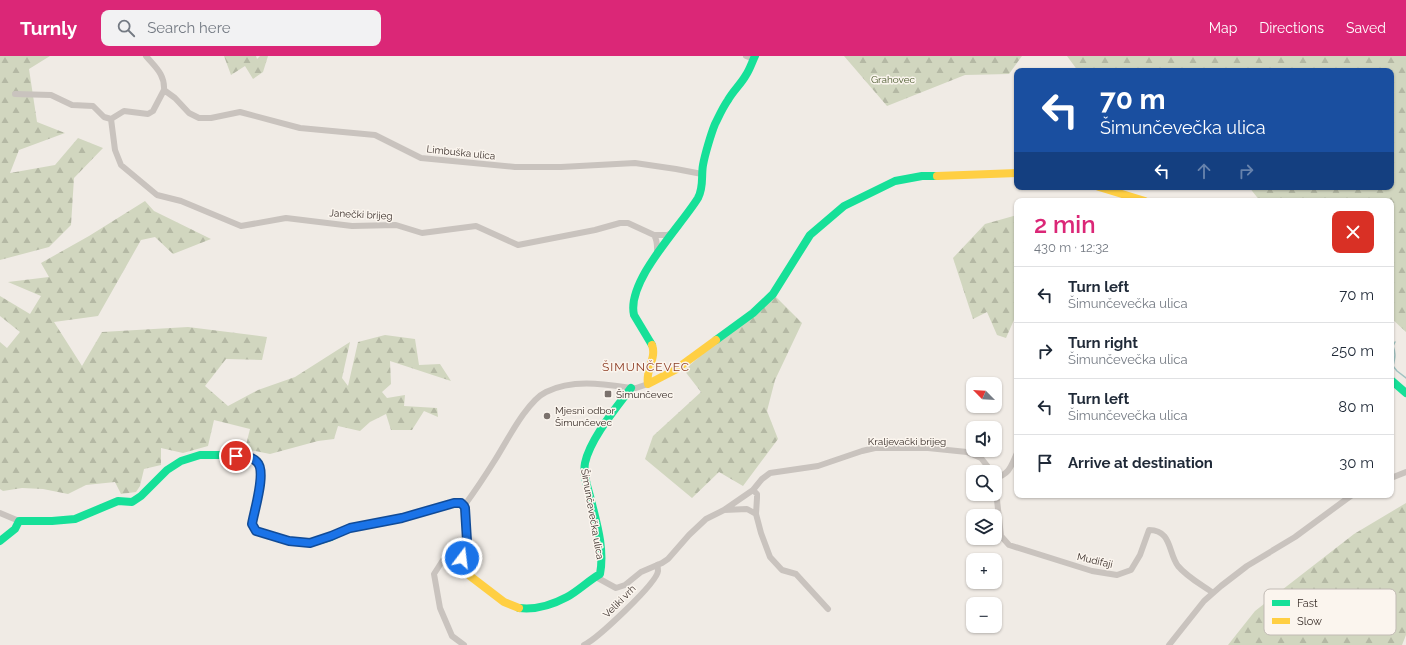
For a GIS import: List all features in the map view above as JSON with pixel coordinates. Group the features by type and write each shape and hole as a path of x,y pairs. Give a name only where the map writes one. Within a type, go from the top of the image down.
{"street":[{"path":"15,94 51,95 72,105 93,106 104,117 111,119 124,111 148,114 153,111 164,90 164,85 158,68 146,56"},
{"path":"648,384 647,376 652,362 653,348 636,320 633,309 635,297 656,254 673,233 702,190 703,165 715,125 728,100 746,76 755,57 746,56"},
{"name":"Limbuška ulica","path":"164,90 175,98 189,113 199,118 211,118 240,112 300,128 375,135 421,158 515,167 561,167 635,163 702,174"},
{"name":"Janečki brijeg","path":"111,119 115,150 121,165 157,195 181,200 242,226 286,218 352,226 396,226 422,233 476,226 518,245 595,230 620,223 628,223 654,235"},
{"path":"596,577 567,597 542,607 527,609 504,602 470,576 463,564 462,558 467,541 464,506 494,462 517,424 540,395 560,387 588,383 636,388 648,384 675,370 753,313 773,294 810,235 844,206 895,181 922,176 1014,173"},
{"path":"1109,190 1135,198"},
{"path":"656,254 658,245 654,235 667,235 673,233"},
{"path":"1394,383 1406,393"},
{"name":"Šimunčevečka ulica","path":"596,577 600,574 603,567 601,548 586,484 584,464 594,443 631,388"},
{"name":"Kraljevački brijeg","path":"596,577 616,588 625,585 641,572 662,563 674,554 689,535 706,519 724,510 753,490 762,479 770,473 818,466 875,448 928,448 967,452 981,458 986,465"},
{"path":"0,513 19,521 75,519 118,501 132,502 141,496 167,470 181,461 200,455 249,457 257,461 260,466 261,483 252,524 256,531 289,541 310,543 350,528 402,518 454,503 461,503 464,506"},
{"path":"1002,476 1008,472 1014,459"},
{"path":"1394,477 1406,472"},
{"path":"753,490 757,494 756,514 770,557 782,570 796,574 828,610"},
{"path":"1169,645 1204,601 1213,593 1247,566 1295,537 1348,498"},
{"name":"Mudifaji","path":"997,501 1001,536 1009,544 1092,571 1117,575 1131,570 1140,555 1149,530 1154,530 1162,534 1169,543 1178,566 1190,577 1213,593"},
{"name":"Kraljevački brijeg","path":"724,510 747,510 756,514"},
{"path":"0,542 15,529 19,521"},
{"path":"462,558 444,560 434,574 440,608 452,636 464,645"},
{"name":"Veliki vrh","path":"584,645 593,640 635,602 655,578 658,572 657,565"}],"green space":[{"path":"0,56 50,56 29,69 37,122 65,133 19,150 10,173 55,165 78,138 103,148 74,178 71,225 49,247 0,260"},
{"path":"224,56 256,56 257,59 260,56 268,56 263,72 253,79 245,66 231,75"},
{"name":"Grahovec","path":"844,56 1022,56 1009,74 965,75 887,106"},
{"path":"1067,56 1406,56 1406,332 1394,321 1394,198 1258,198 1251,190 1394,190 1394,68 1076,68"},
{"path":"145,201 154,211 211,239 173,254 155,237 141,240 98,316 54,322 82,366 102,332 188,327 267,337 262,360 226,359 205,386 228,406 258,390 295,377 350,342 342,378 348,386 358,342 385,335 415,339 419,365 440,364 451,381 390,361 391,384 382,392 387,398 405,395 404,406 437,408 438,417 424,411 412,430 391,430 386,414 370,422 360,431 338,426 334,439 318,441 270,454 245,449 250,429 214,420 208,446 183,453 161,448 161,465 144,469 140,486 136,492 121,494 115,482 86,485 68,494 43,489 22,488 3,491 0,489 0,342 7,348 20,332 0,316 0,296 30,314 41,296 8,282 49,277 41,263 89,236"},
{"path":"1014,216 1014,320 1006,338 997,335 987,312 973,319 953,258 985,224"},
{"path":"773,294 802,323 775,380 767,411 778,439 743,486 719,472 692,498 645,459 653,436 701,392 684,370"},
{"path":"1406,503 1406,635 1402,645 1228,645 1255,611 1264,604 1264,635 1396,635 1396,589 1283,589 1354,534"}],"waterway":[{"path":"1394,348 1394,361"},
{"path":"1394,367 1406,378"}],"traffic: fast":[{"path":"652,345 634,315 634,301 638,286 646,270 698,198 702,186 702,169 704,160 715,124 726,103 747,73 755,56"},
{"path":"716,340 753,313 773,294 810,235 844,206 895,181 922,176 937,176"},
{"path":"1394,383 1406,393"},
{"path":"519,608 537,608 561,600 571,595 600,574 601,544 586,480 585,463 592,444 598,434 631,388"},
{"path":"0,541 15,529 19,521 75,519 118,501 132,502 141,496 167,470 181,461 200,455 249,457 257,461 260,466 261,483 252,524 256,531 289,541 311,543 331,537 349,528 376,523"}],"traffic: slow":[{"path":"937,176 1014,173"},
{"path":"1109,190 1135,198"},
{"path":"652,345 653,355 648,374 648,384 675,370 716,340"},
{"path":"376,523 402,518 455,503 461,503 465,508 467,541 462,558 463,564 470,576 504,602 519,608"}],"place":[{"name":"Šimunčevec","path":"608,394"},
{"name":"Mjesni odbor Šimunčevec","path":"547,416"}],"district":[{"name":"ŠIMUNČEVEC","path":"646,367"}],"route":[{"path":"236,456 249,457 257,461 260,466 261,483 252,524 256,531 289,541 310,543 350,528 402,518 454,503 461,503 465,508 467,541 462,558"}]}
